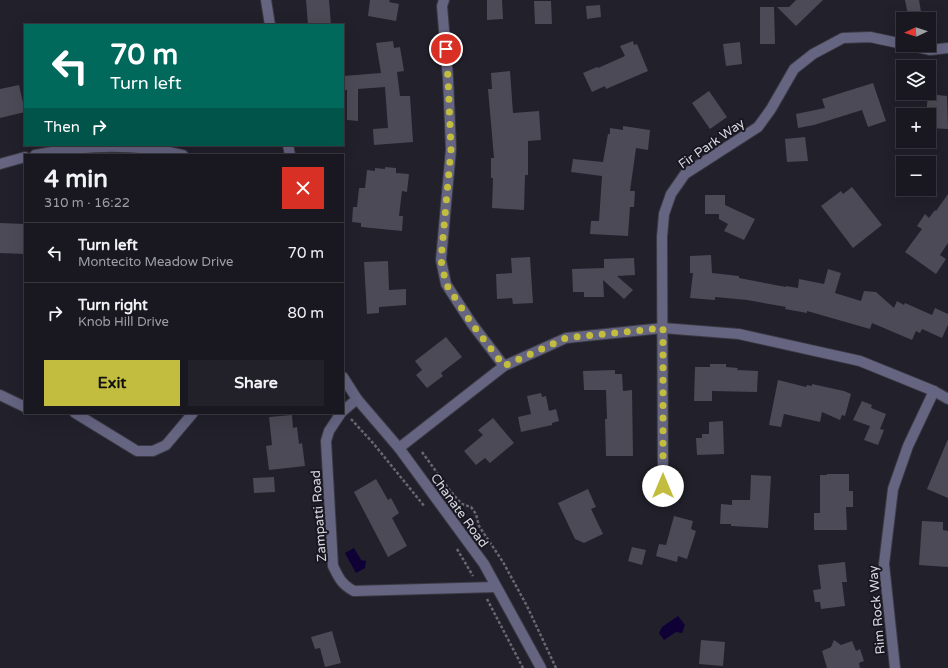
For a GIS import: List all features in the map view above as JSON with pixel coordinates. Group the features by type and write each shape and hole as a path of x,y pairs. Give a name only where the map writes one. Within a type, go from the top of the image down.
{"street":[{"path":"266,0 270,24"},
{"path":"444,0 442,6 448,78 451,149 441,260 446,284 472,324 504,366"},
{"name":"Fir Park Way","path":"663,486 662,237 664,214 671,194 685,174 758,127 771,109 794,69 813,54 843,38 870,37 896,43"},
{"path":"936,49 948,48"},
{"path":"40,154 65,149 110,146 137,147 179,154"},
{"path":"0,164 24,157"},
{"path":"399,448 504,366 566,338 663,328 739,334 860,361 934,391 948,399"},
{"name":"Chanate Road","path":"344,379 357,400 399,448 484,564 541,668"},
{"name":"Rim Rock Way","path":"895,668 884,564 893,489 908,446 934,391"},
{"path":"0,395 24,407"},
{"name":"Zampatti Road","path":"344,409 357,400"},
{"path":"77,414 137,451 153,452 166,446 192,414"},
{"name":"Zampatti Road","path":"338,414 329,431 326,441 333,566 342,583 354,591 496,587"}],"path":[{"path":"340,414 373,443 428,510"},
{"path":"456,548 491,606 523,668"}],"shaded area":[{"path":"354,548 361,560 366,561 365,568 356,573 345,553"},
{"path":"678,616 685,625 682,633 676,632 664,640 659,633 662,627"}],"building":[{"path":"306,0 329,0 331,24 308,24"},
{"path":"370,0 390,0 389,2 399,4 396,21 368,16"},
{"path":"487,0 502,0 503,19 487,20"},
{"path":"796,0 823,0 796,26 777,7 789,7"},
{"path":"905,0 919,0 921,12 907,12"},
{"path":"534,1 551,1 552,24 535,24"},
{"path":"600,5 601,17 587,19 586,6"},
{"path":"760,7 774,7 775,44 760,44"},
{"path":"393,41 394,48 400,47 404,71 397,72 400,96 410,96 413,142 374,145 373,129 388,128 385,87 358,89 358,121 347,120 347,90 344,90 344,76 381,73 376,43"},
{"path":"633,41 634,45 637,44 648,71 606,89 605,86 592,92 583,73 625,56 620,46"},
{"path":"740,42 742,64 726,66 723,44"},
{"path":"510,71 513,113 539,111 541,140 528,141 528,175 525,175 524,210 492,208 493,178 491,178 491,158 494,158 488,89 492,89 491,73"},
{"path":"873,83 886,121 868,127 862,110 814,125 798,128 796,114 825,108 822,99"},
{"path":"19,85 24,112 0,118 0,89"},
{"path":"709,91 727,117 710,129 692,103"},
{"path":"936,95 947,96 948,129 936,128 936,108 927,108 927,100 936,100"},
{"path":"623,126 650,130 648,150 636,148 630,191 635,191 634,207 630,207 628,236 590,234 591,221 599,221 602,176 571,172 573,159 603,162 608,134 610,134 610,128 623,130"},
{"path":"805,137 808,161 787,162 785,139"},
{"path":"385,167 396,168 396,173 409,174 407,192 402,191 399,216 403,216 402,231 361,227 361,223 352,222 353,207 357,207 359,188 365,188 367,170 375,171 375,168 385,169"},
{"path":"852,187 882,225 853,248 821,206 841,191 843,194"},
{"path":"948,194 948,243 940,255 946,259 936,274 905,252 922,229 917,226 925,214 929,218"},
{"path":"705,195 725,195 725,205 755,219 744,240 724,231 728,224 719,219 719,214 705,214"},
{"path":"0,223 24,224 24,254 0,253"},
{"path":"711,255 712,273 739,276 739,278 786,287 798,288 799,279 824,284 828,269 841,273 835,293 861,301 864,291 876,292 894,308 897,301 932,315 935,308 948,314 948,325 942,338 922,329 920,333 916,331 912,340 872,323 870,329 807,311 807,313 785,309 786,307 747,300 715,297 715,300 690,298 693,273 690,273 690,256"},
{"path":"530,257 533,303 513,304 512,298 497,299 496,274 512,273 511,258"},
{"path":"634,258 635,275 617,276 633,290 624,299 603,280 604,297 584,297 584,292 573,292 572,269 604,268 604,259"},
{"path":"388,261 389,290 406,289 406,305 379,307 379,313 367,314 364,262"},
{"path":"446,337 462,357 441,373 443,376 427,388 416,375 422,370 415,361"},
{"path":"710,364 726,364 726,367 738,368 737,370 758,371 757,392 712,391 712,401 694,401 695,367 710,367"},
{"path":"615,370 615,374 622,374 623,391 632,390 633,456 606,456 606,390 584,390 583,371"},
{"path":"778,380 806,387 807,385 812,386 812,384 851,394 845,416 842,415 840,420 822,412 820,422 784,414 781,427 769,425"},
{"path":"541,393 542,397 546,396 549,411 556,409 559,421 552,423 552,425 521,432 518,417 531,414 527,396"},
{"path":"862,401 872,405 871,408 886,414 880,429 884,430 878,445 864,440 870,426 853,420"},
{"path":"292,415 293,428 297,427 299,444 302,443 305,466 269,470 266,446 272,445 269,417"},
{"path":"493,418 514,443 490,463 485,458 476,465 464,451 483,435 478,430"},
{"path":"723,421 724,454 697,455 696,438 702,438 702,434 709,434 709,422"},
{"path":"948,439 948,498 927,489"},
{"path":"849,474 849,491 853,491 853,507 846,507 847,530 814,530 814,513 820,513 820,475"},
{"path":"751,475 771,476 768,528 720,524 721,504 732,505 732,500 750,500"},
{"path":"274,477 275,492 254,493 253,478"},
{"path":"376,479 388,500 391,498 399,513 392,518 407,546 388,557 354,492"},
{"path":"588,489 596,507 591,509 603,534 584,543 575,539 558,503"},
{"path":"674,516 693,521 691,529 696,531 687,559 678,556 677,562 656,556 659,544 666,545"},
{"path":"922,521 943,522 943,530 948,531 948,567 919,565"},
{"path":"632,547 646,550 642,565 628,561"},
{"path":"845,562 847,582 842,582 845,606 821,609 820,602 815,602 813,590 821,589 818,565"},
{"path":"332,631 341,663 325,667 320,648 315,649 311,637"},
{"path":"701,640 725,642 723,666 699,664"},
{"path":"834,640 841,645 852,641 856,651 860,649 864,661 859,663 860,668 827,668 822,651 831,647"}],"route":[{"path":"446,49 451,149 446,218 441,260 446,284 472,324 504,366 566,338 663,328 663,486"}]}
